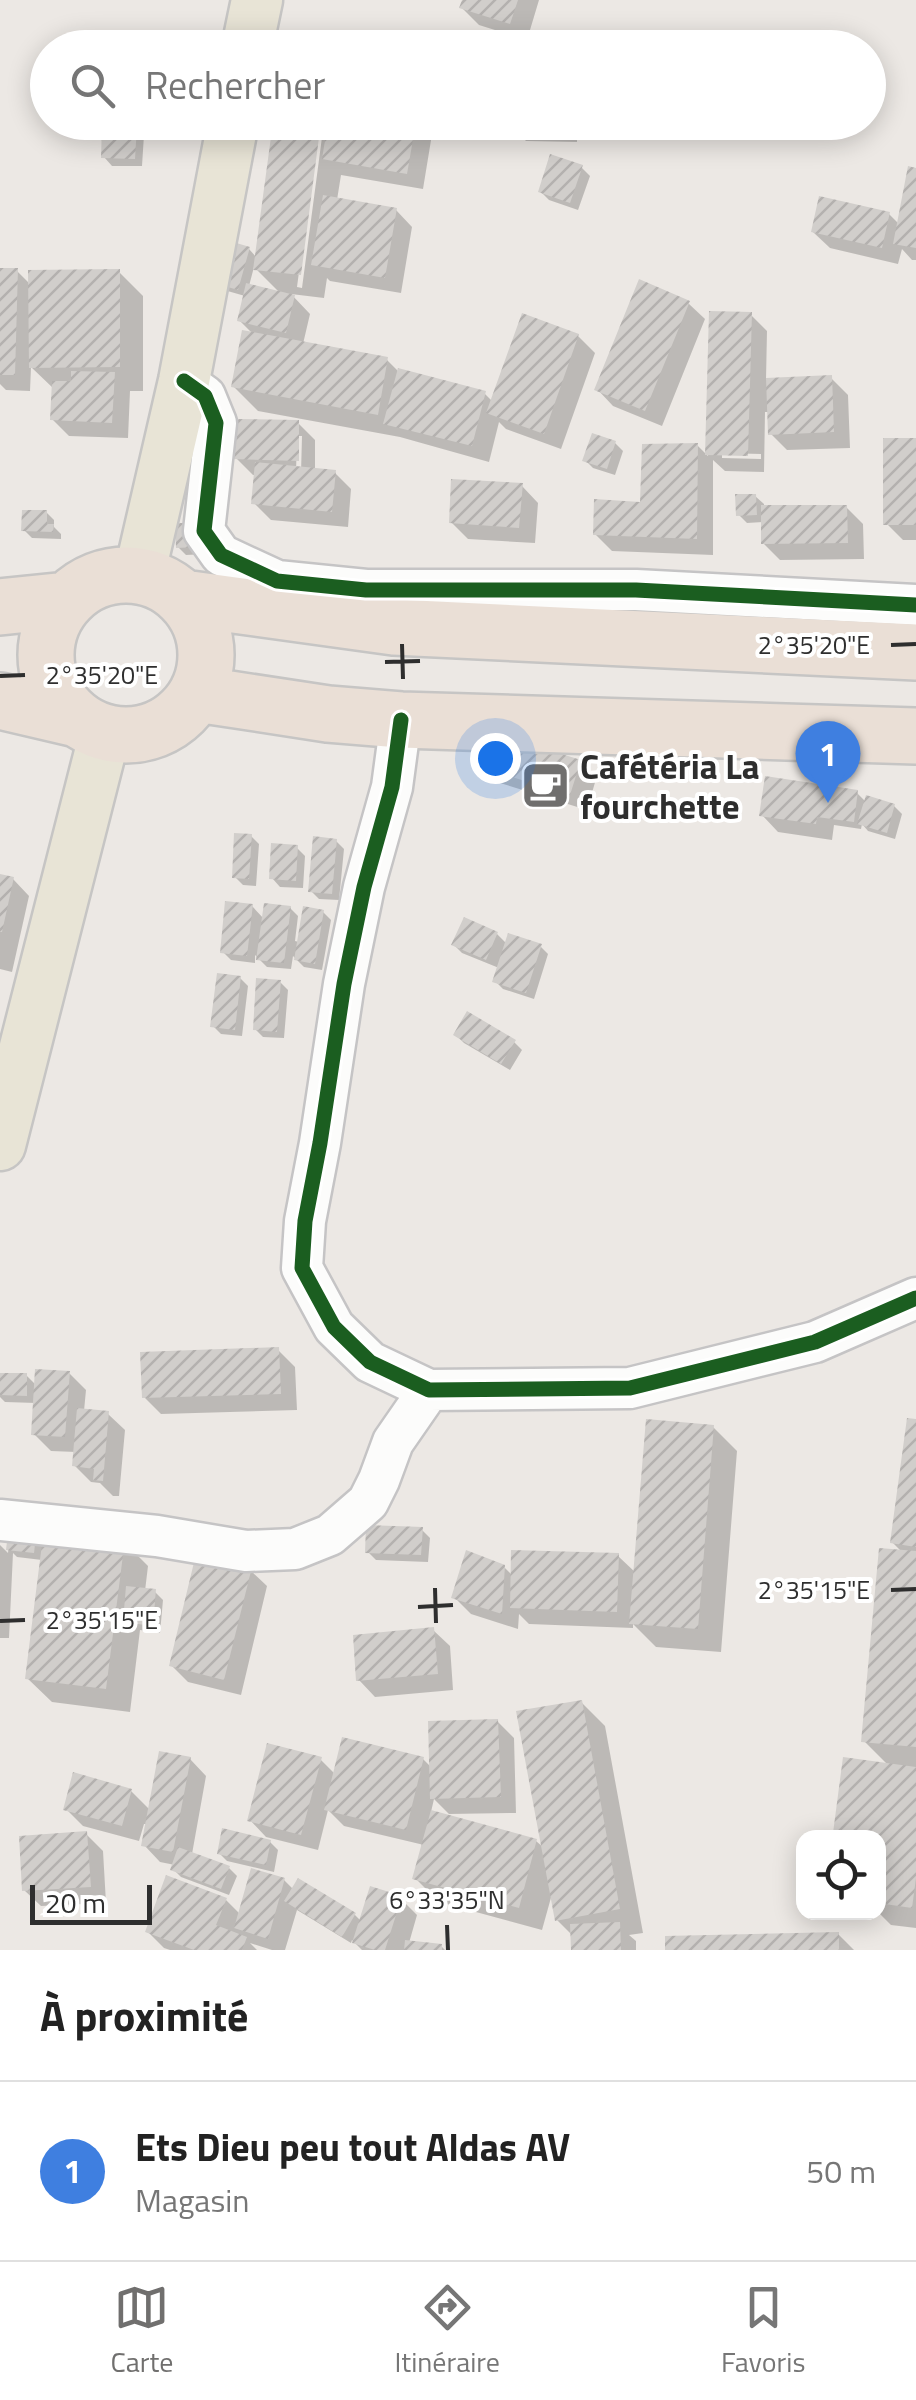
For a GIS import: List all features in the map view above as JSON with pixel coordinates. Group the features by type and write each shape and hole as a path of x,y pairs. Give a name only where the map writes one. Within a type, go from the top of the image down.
{"highway":[{"path":"91,726 55,694 46,662 50,628 68,600 91,582 121,574 161,587 394,627 916,652"},
{"path":"0,701 140,735 173,721 196,694 206,661 202,627 161,587"},
{"path":"0,607 68,600"},
{"path":"196,694 328,714 401,720 916,736"}],"main road":[{"path":"251,30 256,0"},
{"path":"161,587 184,381 230,140"},
{"path":"0,1145 91,726"}],"street":[{"path":"184,381 204,396 216,422 204,530 221,555 277,581 366,590 636,590 916,606"},
{"path":"401,720 392,787 364,887 344,984 305,1221 302,1268 334,1327 370,1362 429,1390 630,1388 815,1342 916,1298"},
{"path":"0,1520 157,1536 246,1551 294,1549 330,1535 368,1502 393,1442 429,1390"}],"building":[{"path":"462,0 518,0 510,24 459,8"},
{"path":"102,140 136,140 135,159 101,158"},
{"path":"271,140 319,140 301,275 253,270"},
{"path":"325,140 413,140 407,174 322,159"},
{"path":"550,154 583,165 570,203 538,192"},
{"path":"908,166 916,168 916,248 893,244"},
{"path":"323,195 397,208 385,278 311,265"},
{"path":"819,196 890,212 882,248 811,232"},
{"path":"226,240 250,247 238,290 214,283"},
{"path":"0,268 18,268 15,375 0,375"},
{"path":"120,269 120,367 29,368 28,270"},
{"path":"639,279 690,301 645,411 594,390"},
{"path":"246,283 295,295 286,333 237,321"},
{"path":"709,311 752,312 748,456 705,455"},
{"path":"522,313 579,334 544,434 486,413"},
{"path":"242,330 388,357 378,415 231,387"},
{"path":"398,368 486,391 472,446 383,424"},
{"path":"71,371 115,372 112,423 50,420 52,381 71,381"},
{"path":"832,375 834,432 768,435 766,378"},
{"path":"234,419 299,420 299,461 233,459"},
{"path":"592,433 616,441 607,469 582,461"},
{"path":"883,438 916,438 916,525 883,525"},
{"path":"698,443 697,539 593,535 594,499 640,502 642,444"},
{"path":"255,462 336,470 332,512 251,504"},
{"path":"451,479 523,483 519,528 449,523"},
{"path":"735,494 756,494 757,515 736,516"},
{"path":"761,505 847,505 848,543 761,544"},
{"path":"22,510 47,510 47,524 54,524 53,532 21,531"},
{"path":"175,523 198,523 199,547 176,548"},
{"path":"491,732 581,760 570,795 480,767"},
{"path":"765,776 858,790 854,822 817,817 816,824 759,816"},
{"path":"866,795 895,804 887,833 857,824"},
{"path":"234,833 252,834 249,879 232,878"},
{"path":"313,836 337,839 332,894 308,892"},
{"path":"271,843 298,845 296,881 269,879"},
{"path":"0,874 14,877 2,932 0,932"},
{"path":"225,901 253,904 247,956 220,953"},
{"path":"264,903 291,906 284,963 256,960"},
{"path":"303,906 324,910 315,964 294,960"},
{"path":"464,917 498,932 486,960 451,945"},
{"path":"508,933 542,944 526,993 492,982"},
{"path":"217,973 241,976 235,1030 210,1027"},
{"path":"256,978 281,980 277,1032 253,1030"},
{"path":"467,1011 516,1040 501,1064 453,1035"},
{"path":"279,1347 281,1394 142,1398 140,1352"},
{"path":"35,1369 70,1371 65,1437 31,1435"},
{"path":"0,1373 27,1373 27,1396 0,1395"},
{"path":"77,1408 109,1411 103,1481 93,1480 94,1469 72,1466"},
{"path":"907,1418 916,1419 916,1547 890,1543"},
{"path":"646,1419 714,1425 698,1629 629,1624"},
{"path":"9,1524 37,1528 34,1553 6,1550"},
{"path":"366,1525 423,1527 421,1555 365,1553"},
{"path":"44,1528 125,1539 106,1689 25,1679"},
{"path":"879,1548 916,1551 916,1747 861,1742"},
{"path":"466,1550 505,1565 502,1614 451,1598"},
{"path":"511,1550 619,1553 617,1612 510,1608"},
{"path":"196,1554 252,1567 224,1680 169,1666"},
{"path":"126,1586 156,1589 153,1626 123,1622"},
{"path":"434,1627 438,1674 356,1681 353,1635"},
{"path":"582,1700 620,1909 555,1921 516,1711"},
{"path":"498,1719 501,1797 430,1799 428,1721"},
{"path":"342,1737 424,1757 406,1830 324,1810"},
{"path":"267,1743 322,1757 301,1835 247,1821"},
{"path":"159,1751 191,1757 173,1852 141,1846"},
{"path":"843,1757 916,1767 916,1878 912,1908 886,1904 886,1830 833,1830"},
{"path":"73,1772 132,1789 122,1826 63,1810"},
{"path":"431,1810 537,1839 519,1908 412,1879"},
{"path":"222,1828 271,1840 266,1865 217,1854"},
{"path":"87,1831 91,1887 22,1891 19,1836"},
{"path":"178,1847 230,1866 221,1889 170,1870"},
{"path":"251,1868 285,1878 268,1939 234,1928"},
{"path":"166,1875 227,1898 216,1925 247,1937 242,1950 194,1950 145,1932"},
{"path":"298,1878 356,1913 342,1937 284,1901"},
{"path":"370,1886 402,1896 385,1950 352,1943"},
{"path":"620,1922 621,1950 571,1950 570,1924"},
{"path":"839,1932 839,1950 665,1950 665,1936"},
{"path":"405,1940 442,1944 442,1950 404,1950"}],"cycle path":[{"path":"184,381 205,396 216,423 204,531 221,555 277,581 366,590 636,590 916,605"},
{"path":"401,720 392,787 364,887 344,984 305,1221 302,1268 334,1327 370,1362 429,1390 630,1388 815,1342 916,1298"}],"place":[{"name":"Cafétéria La fourchette","path":"545,786"},
{"name":"Ets Dieu peu tout Aldas AV","path":"828,803"}]}
